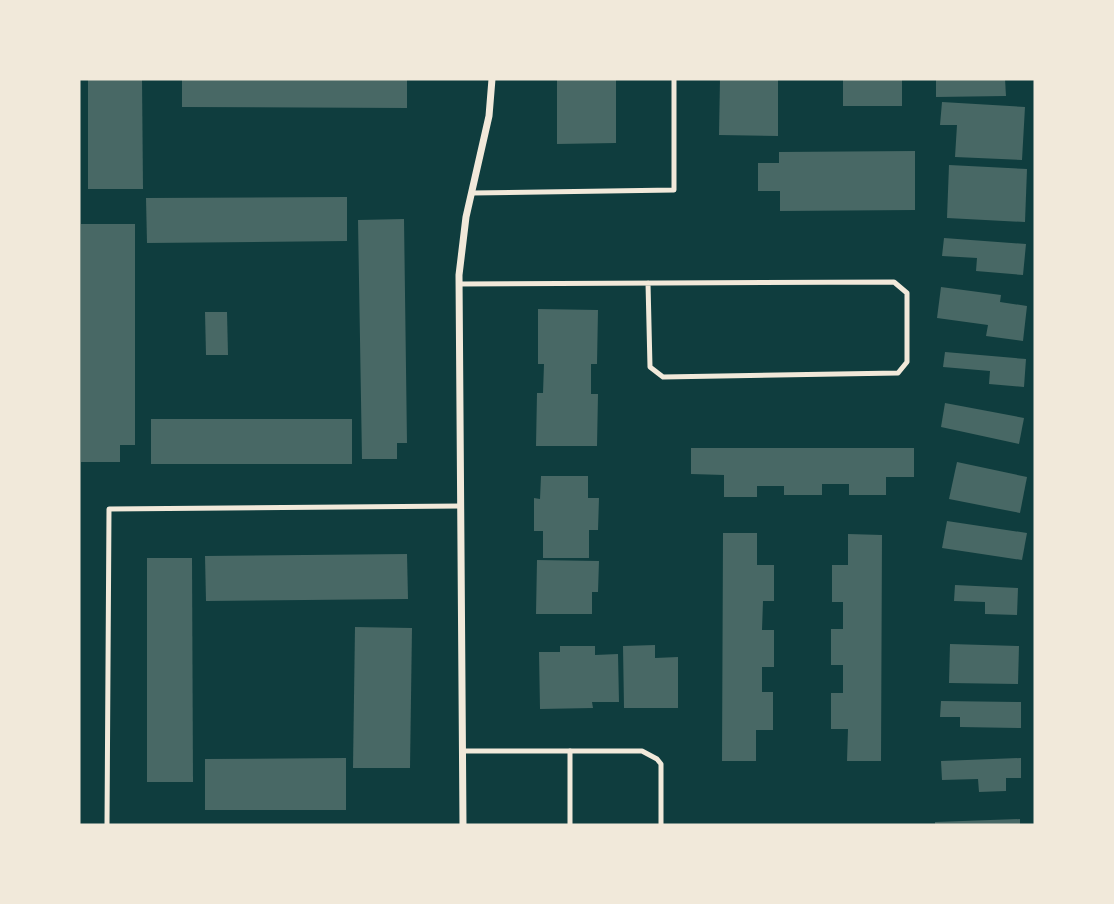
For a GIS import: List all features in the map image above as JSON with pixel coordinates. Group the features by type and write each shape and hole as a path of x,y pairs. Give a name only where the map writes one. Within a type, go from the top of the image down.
{"street":[{"path":"463,825 459,284 467,217 489,116 492,79"}],"lane":[{"path":"472,193 674,190 674,79"},
{"path":"459,284 648,283 894,282 907,293 907,362 898,373 663,377 650,368 648,283"},
{"path":"107,825 109,509 461,506"},
{"path":"463,751 642,751 661,764 661,825"},
{"path":"570,751 570,825"}],"building":[{"path":"88,79 142,79 143,189 88,189"},
{"path":"182,79 407,79 407,108 182,107"},
{"path":"557,79 616,79 616,143 557,144"},
{"path":"720,79 778,79 778,136 719,135"},
{"path":"843,79 902,79 902,106 843,106"},
{"path":"936,79 1005,79 1006,96 936,97"},
{"path":"942,102 1025,107 1022,160 955,157 957,125 940,125"},
{"path":"915,151 915,210 780,211 780,191 758,191 758,163 779,163 779,152"},
{"path":"949,165 1027,169 1025,222 947,218"},
{"path":"347,197 347,241 147,243 146,198"},
{"path":"404,219 407,443 397,443 397,459 362,459 358,220"},
{"path":"81,224 135,224 135,445 120,445 120,462 81,462"},
{"path":"944,238 1026,244 1023,275 976,271 977,258 942,256"},
{"path":"941,287 1001,295 1000,302 1027,306 1023,341 986,336 988,325 937,318"},
{"path":"538,309 598,310 597,364 591,364 591,394 598,394 597,446 536,446 537,393 543,393 544,364 538,364"},
{"path":"205,312 227,312 228,355 206,355"},
{"path":"945,352 1026,359 1024,387 989,384 990,371 943,367"},
{"path":"945,403 1024,418 1019,444 941,427"},
{"path":"151,419 352,419 352,464 151,464"},
{"path":"691,448 914,448 914,477 886,477 886,495 849,495 849,484 822,484 822,495 784,495 784,486 757,486 757,497 724,497 724,475 691,474"},
{"path":"957,462 1027,477 1020,513 949,499"},
{"path":"541,476 588,476 588,498 599,498 598,530 589,530 589,558 543,558 543,531 534,531 534,498 540,499"},
{"path":"947,521 1027,533 1022,560 942,548"},
{"path":"723,533 757,533 757,565 774,565 774,601 763,601 762,630 774,630 774,667 762,667 762,692 773,692 773,730 756,730 756,761 722,761"},
{"path":"848,534 882,535 881,761 847,761 848,729 831,729 831,693 843,693 843,665 831,665 831,629 843,629 843,602 832,602 832,565 848,565"},
{"path":"407,554 408,599 206,601 205,556"},
{"path":"147,558 192,558 193,782 147,782"},
{"path":"537,560 599,561 598,592 592,592 592,614 536,614"},
{"path":"955,585 1018,588 1017,615 985,614 985,602 954,601"},
{"path":"355,627 412,628 410,768 353,768"},
{"path":"950,644 1019,646 1018,684 949,683"},
{"path":"655,645 655,658 678,657 678,708 624,708 623,646"},
{"path":"560,646 595,646 595,655 618,654 619,702 592,702 593,708 540,709 539,652 560,652"},
{"path":"941,701 1021,702 1021,728 960,727 960,717 940,717"},
{"path":"346,758 346,810 205,810 205,759"},
{"path":"1021,758 1021,778 1006,778 1006,791 979,792 978,779 942,780 941,761"},
{"path":"1020,819 1020,825 935,825 935,822"}]}
